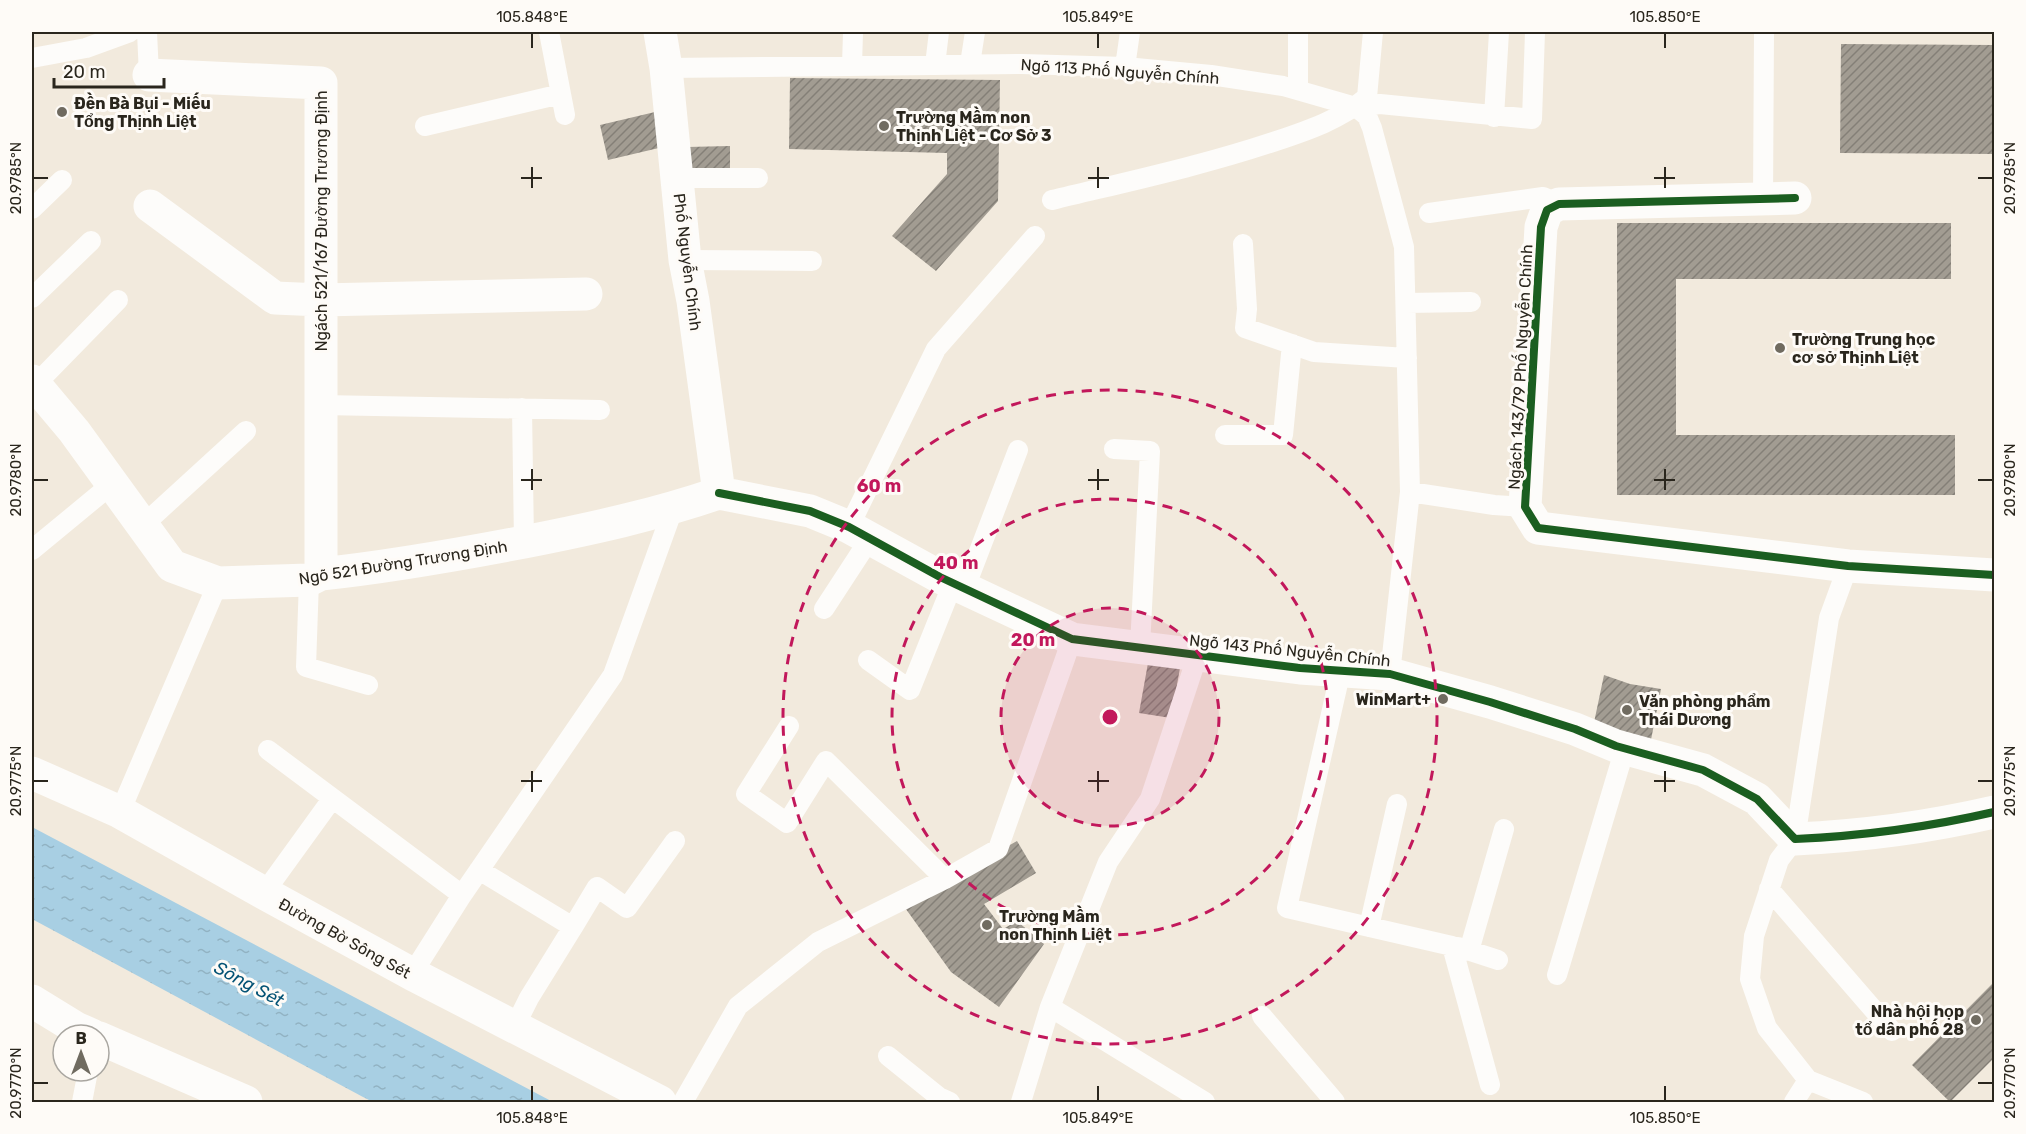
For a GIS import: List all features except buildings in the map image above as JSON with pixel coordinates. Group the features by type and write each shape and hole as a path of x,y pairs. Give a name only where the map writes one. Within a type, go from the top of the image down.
{"street":[{"name":"Phố Nguyễn Chính","path":"660,32 666,68 685,260 693,301 718,493"},
{"name":"Ngách 521/167 Đường Trương Định","path":"148,75 321,83 321,405 315,577"},
{"path":"1559,204 1779,199"},
{"name":"Ngách 143/79 Phố Nguyễn Chính","path":"1559,204 1547,210 1541,227 1525,507 1538,528 1848,566 1995,575"},
{"path":"150,206 275,298 321,300 586,294"},
{"name":"Ngõ 521 Đường Trương Định","path":"33,383 74,431 172,566 218,583 315,577 455,556 597,528 673,509 718,493"},
{"name":"Ngõ 143 Phố Nguyễn Chính","path":"718,493 810,512 860,532 959,585 1072,639 1300,668 1390,674 1500,705 1625,748 1703,770 1757,799 1795,839"},
{"name":"Đường Bờ Sông Sét","path":"32,773 120,812 412,974 660,1102"},
{"path":"1795,839 1845,837 1995,812"},
{"path":"32,1001 68,1023"},
{"path":"111,1043 246,1102"}],"lane":[{"path":"32,58 83,40 130,32"},
{"name":"Ngách 521/167 Đường Trương Định","path":"147,32 148,75"},
{"path":"549,32 565,115"},
{"path":"852,66 853,32"},
{"path":"935,65 939,32"},
{"path":"970,64 975,32"},
{"path":"1125,68 1130,32"},
{"path":"1298,32 1298,90"},
{"path":"1052,200 1255,148 1318,127 1356,107 1367,97 1373,32"},
{"path":"1494,117 1498,32"},
{"path":"1356,107 1380,104 1532,119 1535,32"},
{"path":"1764,32 1779,199"},
{"name":"Ngõ 113 Phố Nguyễn Chính","path":"666,68 970,64 1125,68 1211,75 1298,90 1356,107"},
{"path":"425,126 561,94"},
{"path":"1356,107 1367,116 1372,128 1404,247 1410,492 1390,674"},
{"path":"677,178 758,178"},
{"path":"32,209 62,180"},
{"path":"1429,213 1544,197 1559,204"},
{"path":"824,609 860,532 936,349 1035,236"},
{"path":"32,298 91,241"},
{"path":"1243,244 1247,309 1245,328 1314,352 1407,358"},
{"path":"685,260 812,261"},
{"path":"33,383 118,300"},
{"path":"1406,303 1471,302"},
{"path":"1225,435 1283,435 1292,344"},
{"path":"321,405 600,410"},
{"path":"522,408 524,542"},
{"path":"142,526 246,431"},
{"path":"1114,449 1150,451 1140,647"},
{"path":"868,660 910,690 1018,450"},
{"path":"32,550 112,484"},
{"path":"1410,492 1494,506 1525,507"},
{"path":"412,974 462,895 613,675 673,509"},
{"path":"1848,566 1829,618 1795,839 1779,860 1769,889 1754,936 1750,979 1767,1028 1808,1080 1863,1102"},
{"path":"315,577 306,666 368,685"},
{"path":"120,812 218,583"},
{"path":"684,1102 738,1006 818,942 945,879 998,849 1072,639"},
{"path":"1021,1102 1050,1007 1108,862 1150,799 1198,654"},
{"path":"1341,670 1287,908 1461,948 1498,960"},
{"path":"789,726 746,794 787,823 826,761 945,879"},
{"path":"1557,975 1625,748"},
{"path":"268,750 462,895"},
{"path":"264,893 332,799"},
{"path":"1369,927 1397,804"},
{"path":"1490,1084 1461,948 1504,829"},
{"path":"514,1026 597,887 627,908 675,842"},
{"path":"479,870 573,927"},
{"path":"1769,889 1892,1031"},
{"path":"1050,1007 1205,1102"},
{"path":"1262,1016 1327,1100"},
{"path":"888,1056 939,1097 950,1102"},
{"path":"1794,1102 1808,1080"},
{"path":"82,1102 86,1083"}],"water":[{"name":"Sông Sét","path":"32,827 553,1102 373,1102 363,1097 32,919"}],"cycle path":[{"path":"1795,198 1559,204 1547,210 1541,227 1525,507 1538,528 1848,566 1994,575"},
{"path":"719,493 810,511 849,527 940,577 1072,639 1300,668 1390,674 1575,729 1616,746 1703,770 1757,799 1795,839 1895,830 1994,812"}],"place":[{"name":"Đền Bà Bụi - Miếu Tổng Thịnh Liệt","path":"62,112"},
{"name":"Trường Mầm non Thịnh Liệt - Cơ Sở 3","path":"884,126"},
{"name":"Trường Trung học cơ sở Thịnh Liệt","path":"1780,348"},
{"name":"WinMart+","path":"1443,699"},
{"name":"Văn phòng phẩm Thái Dương","path":"1627,710"},
{"name":"Trường Mầm non Thịnh Liệt","path":"987,925"},
{"name":"Nhà hội họp tổ dân phố 28","path":"1976,1020"}]}
